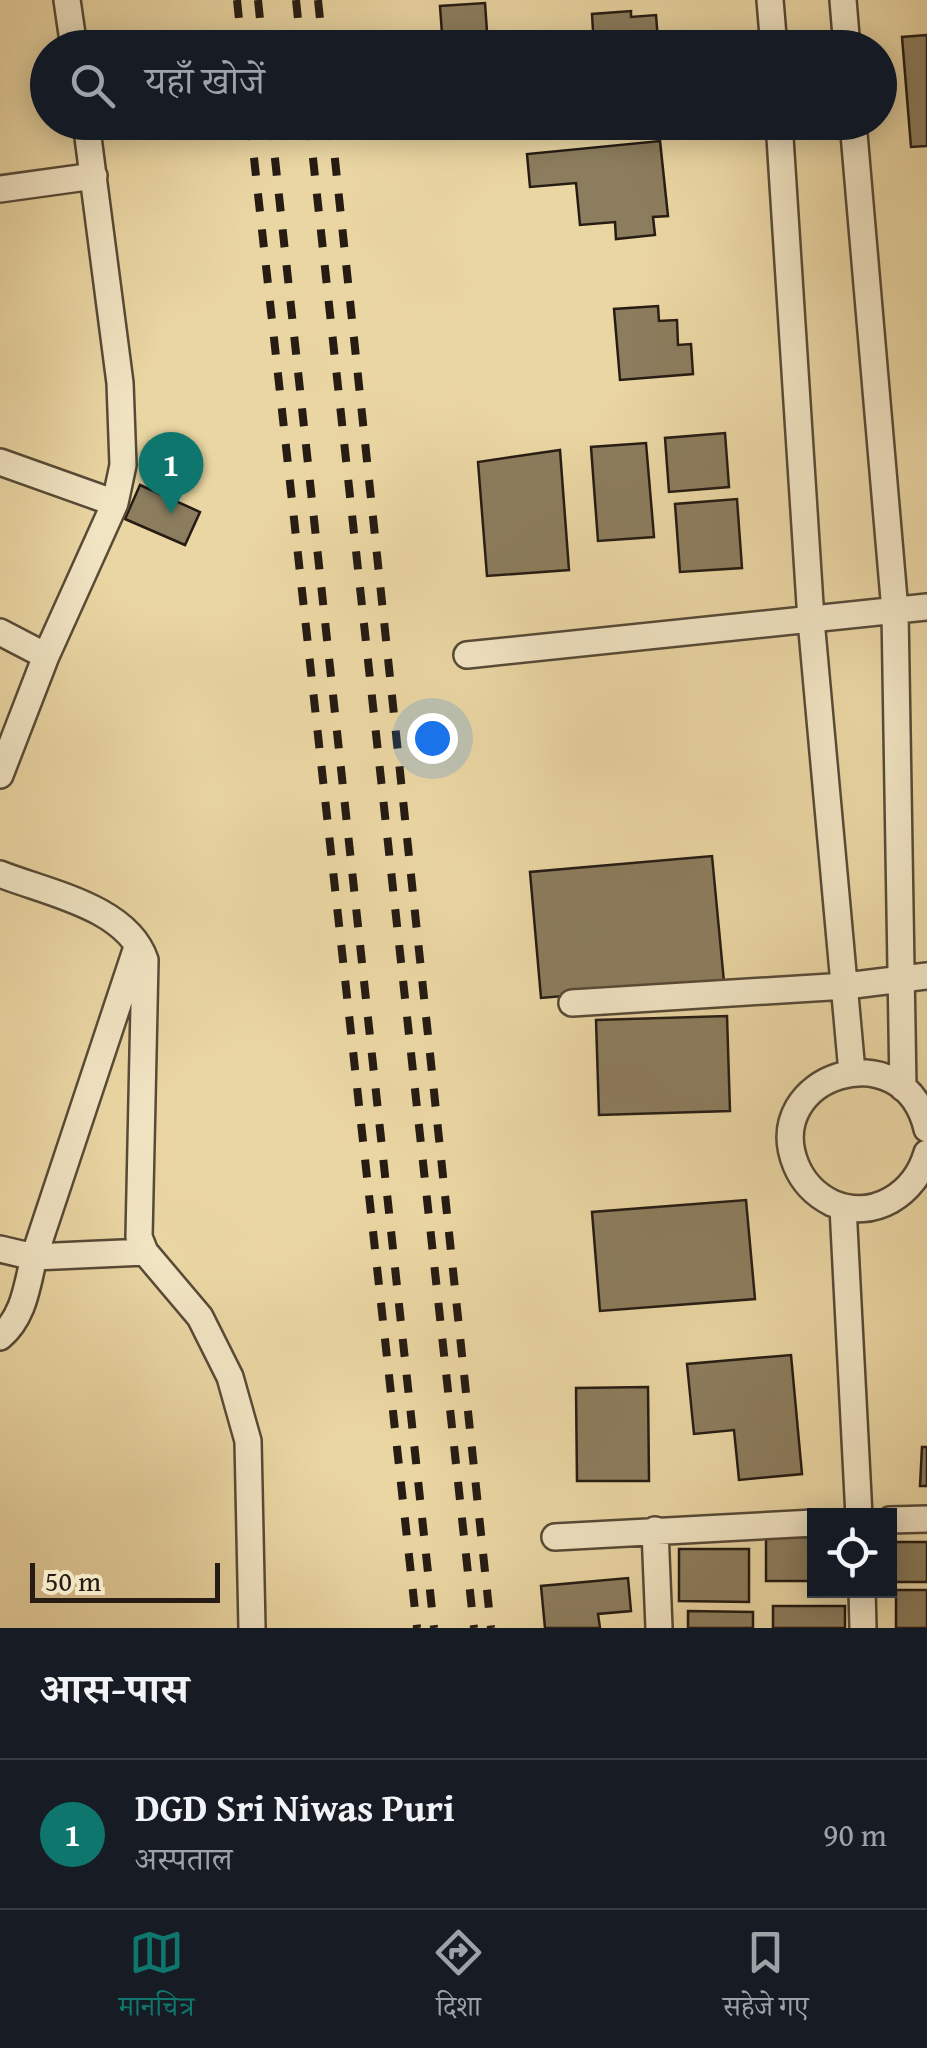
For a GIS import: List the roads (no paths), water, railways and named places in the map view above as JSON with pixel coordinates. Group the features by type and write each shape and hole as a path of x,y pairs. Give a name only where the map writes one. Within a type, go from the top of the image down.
{"street":[{"path":"67,0 71,30"},
{"path":"770,0 772,30"},
{"path":"843,0 846,30"},
{"path":"0,775 46,656 115,504 125,432 89,140"},
{"path":"780,140 811,620 852,1072"},
{"path":"855,140 894,611 914,977 904,1088"},
{"path":"0,189 94,176"},
{"path":"0,462 115,504"},
{"path":"467,655 927,607"},
{"path":"0,632 46,656"},
{"path":"0,874 96,912 123,926 139,942 145,960 138,1215 145,1252 200,1317 230,1377 248,1441 252,1628"},
{"path":"0,1337 13,1325 22,1306 34,1256 139,942"},
{"path":"572,1003 846,986 914,977"},
{"path":"927,1129 918,1104 904,1088 874,1073 852,1072 828,1079 809,1094 792,1131 793,1156 803,1178 828,1201 843,1206 873,1207 892,1201 914,1182 927,1154"},
{"path":"843,1206 859,1508"},
{"path":"0,1249 34,1256 145,1252"},
{"path":"897,1520 927,1519"},
{"path":"555,1537 807,1523"},
{"path":"655,1530 659,1628"},
{"path":"862,1598 863,1628"}],"railway":[{"path":"237,0 240,30"},
{"path":"258,0 261,30"},
{"path":"296,0 299,30"},
{"path":"318,0 321,30"},
{"path":"252,140 417,1628"},
{"path":"273,140 434,1628"},
{"path":"311,140 474,1628"},
{"path":"333,140 491,1628"}],"place":[{"name":"DGD Sri Niwas Puri","path":"171,514"}]}
